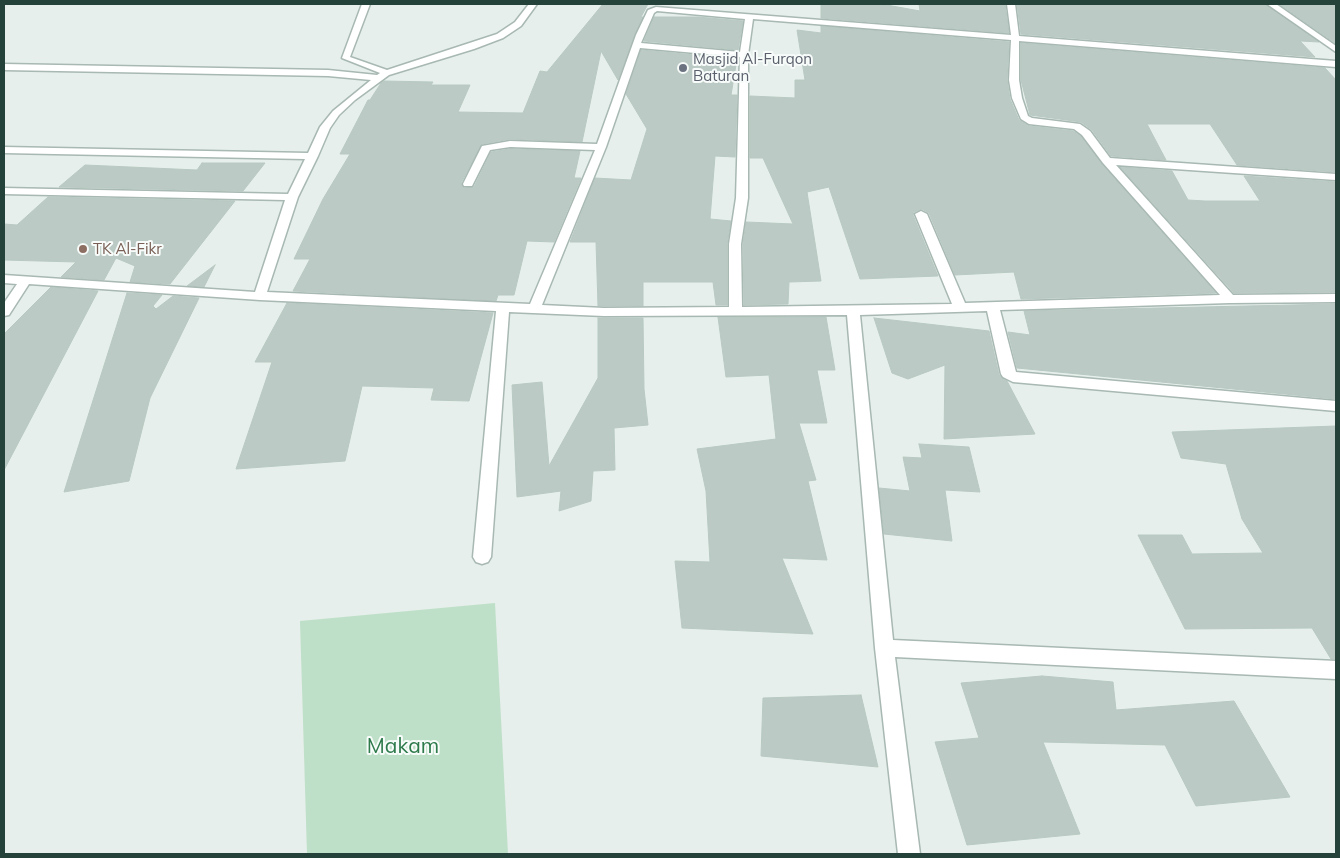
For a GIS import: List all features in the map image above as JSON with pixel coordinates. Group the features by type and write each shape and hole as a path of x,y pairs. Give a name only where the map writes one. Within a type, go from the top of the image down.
{"street":[{"path":"366,4 346,58 386,73"},
{"path":"260,296 292,197 313,156 325,127 336,113 377,78 386,73 471,47 500,36 518,24 533,4"},
{"path":"1011,4 1015,38 1014,80 1017,98 1024,117 1029,121 1076,126 1086,132 1107,161 1230,299"},
{"path":"1271,4 1336,50"},
{"path":"534,310 601,147 637,46 651,12 656,9 1336,64"},
{"path":"736,312 735,244 742,198 744,55 750,16"},
{"path":"637,46 744,55"},
{"path":"4,67 328,73 377,78"},
{"path":"468,184 486,148 510,144 601,147"},
{"path":"4,150 313,156"},
{"path":"1107,161 1336,177"},
{"path":"4,191 292,197"},
{"path":"922,214 960,308"},
{"path":"4,279 260,296 534,310 853,311 1230,299 1336,298"},
{"path":"4,312 26,280"},
{"path":"993,307 1008,374 1013,377 1336,406"},
{"path":"482,557 503,308"},
{"path":"853,311 884,648 909,854"},
{"path":"884,648 1336,670"}],"green space":[{"name":"Makam","path":"495,603 508,854 307,854 300,621"}],"building":[{"path":"603,4 648,4 641,17 643,17 618,80 601,51 582,142 510,139 482,144 461,183 464,188 474,187 491,152 510,149 580,151 574,178 581,178 554,242 527,241 514,295 498,295 496,301 293,291 310,259 294,259 323,199 350,154 340,154 368,100 370,100 381,83 384,81 433,82 431,85 470,85 458,112 523,113 540,71 547,72"},
{"path":"821,4 881,4 920,11 919,4 1005,4 1009,33 821,18"},
{"path":"1017,4 1265,4 1319,42 1300,41 1315,57 1021,34"},
{"path":"1279,4 1336,4 1336,43 1335,43"},
{"path":"654,17 698,17 743,21 738,50 644,41"},
{"path":"821,26 1009,42 1007,80 1010,99 1019,120 1029,126 1073,131 1081,136 1102,164 1216,293 1021,299 1014,272 955,275 929,213 922,209 914,212 913,215 938,276 860,279 829,187 807,192 821,281 789,282 788,304 744,305 743,244 746,222 793,224 763,158 750,158 750,96 795,98 795,80 805,80 797,30 821,33"},
{"path":"1021,43 1325,68 1336,80 1336,172 1237,165 1210,124 1147,124 1166,160 1111,156 1092,130 1081,122 1030,115 1021,80"},
{"path":"641,50 737,59 731,95 737,95 735,157 715,156 710,219 731,221 727,244 727,305 716,305 713,282 643,282 643,306 598,306 596,242 570,242 595,178 631,180 647,129 626,94"},
{"path":"202,163 265,163 243,191 59,187 85,165 197,170"},
{"path":"1120,167 1172,171 1188,200 1260,201 1244,176 1336,182 1336,292 1234,293"},
{"path":"48,197 235,201 170,284 130,282 135,266 116,258 104,280 61,277 76,262 4,260 4,224 17,225"},
{"path":"215,265 204,287 187,286"},
{"path":"51,287 98,291 4,470 4,334"},
{"path":"127,293 162,295 153,306 156,309 173,296 199,298 150,398 129,481 64,492"},
{"path":"287,303 493,313 469,401 431,400 434,388 362,386 345,461 236,469 272,362 255,362"},
{"path":"1336,304 1336,399 1017,368 1008,332 1030,335 1024,311"},
{"path":"718,317 826,317 835,370 817,370 827,423 799,423 816,480 808,481 827,560 782,558 813,634 682,628 675,561 710,562 706,491 697,449 776,439 769,375 726,377"},
{"path":"598,318 643,318 644,389 648,425 614,428 615,470 593,471 591,501 559,511 561,491 517,497 512,385 542,382 549,466 598,378"},
{"path":"874,318 989,331 999,375 1007,381 1035,434 944,439 945,365 908,379 892,373"},
{"path":"1336,426 1336,659 1331,659 1312,628 1185,629 1138,535 1182,535 1192,554 1263,553 1242,519 1226,464 1181,458 1172,432"},
{"path":"919,444 969,447 980,492 945,490 952,541 884,534 879,488 910,491 903,457 922,458"},
{"path":"1042,676 1113,682 1116,710 1234,701 1290,797 1196,806 1165,745 1043,742 1080,834 967,845 935,742 979,738 961,683"},
{"path":"861,695 878,767 761,756 763,698"}],"place":[{"name":"Masjid Al-Furqon Baturan","path":"683,68"},
{"name":"TK Al-Fikr","path":"83,249"}]}
